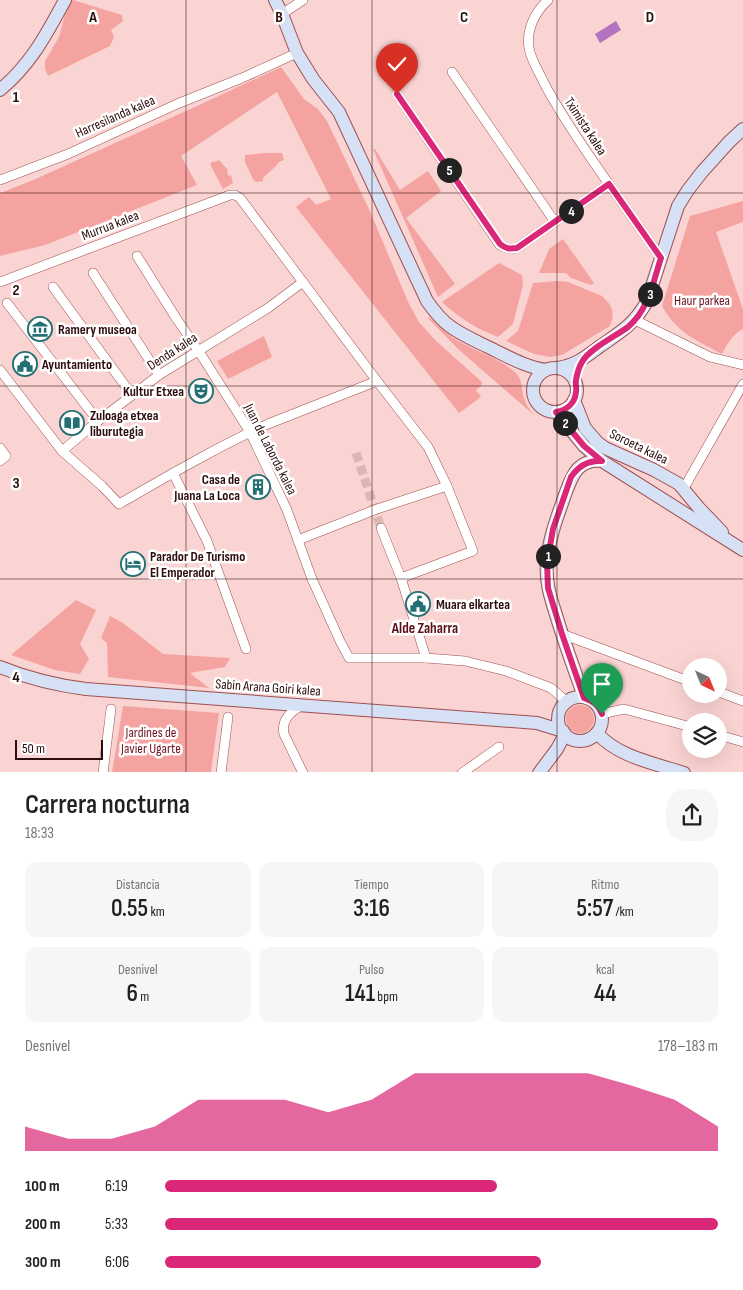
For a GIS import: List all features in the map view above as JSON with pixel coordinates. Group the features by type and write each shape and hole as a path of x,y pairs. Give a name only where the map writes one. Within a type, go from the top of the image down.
{"street":[{"path":"0,90 16,76 33,56 65,0"},
{"path":"275,0 297,53 313,79 339,112 427,301 437,315 463,335 530,367 568,372 575,383"},
{"path":"282,14 303,0"},
{"name":"Tximista kalea","path":"548,0 534,18 530,29 529,50 534,63 554,103 661,258"},
{"name":"Harresilanda kalea","path":"0,180 68,154 177,104 297,53"},
{"path":"452,72 555,222"},
{"path":"397,94 500,244 509,249 517,248 609,184"},
{"path":"533,385 538,376 552,369 571,365 584,359 635,320 647,301 678,206 688,190 729,142 743,129"},
{"name":"Murrua kalea","path":"0,282 230,195 235,195 240,198 303,282"},
{"name":"Juan de Laborda kalea","path":"137,256 250,432 287,510 312,579 349,658 426,658"},
{"path":"94,273 159,375"},
{"path":"303,282 428,447 448,486 473,551 401,578"},
{"name":"Denda kalea","path":"62,451 98,420 159,375 268,308 303,282"},
{"path":"53,287 132,395"},
{"path":"7,303 98,420"},
{"path":"635,320 710,357 743,365"},
{"path":"515,360 533,385 534,397 538,404 544,409 556,412 567,408 574,400 576,392 575,383 584,359"},
{"path":"0,370 62,451 102,486 119,504 250,432 377,382"},
{"path":"668,504 684,488 743,384"},
{"name":"Soroeta kalea","path":"574,400 585,428 598,443 613,452 672,479 684,488 717,527 743,550"},
{"name":"Soroeta kalea","path":"556,412 584,446 602,461 743,550"},
{"path":"0,448 6,456 0,461"},
{"path":"584,698 548,588 547,563 553,529 571,477 584,464 602,461"},
{"path":"173,473 207,541 246,648"},
{"path":"298,540 377,509 448,486"},
{"path":"381,528 401,578 426,658 466,661 506,672 551,688 564,705"},
{"path":"562,634 682,679"},
{"name":"Sabin Arana Goiri kalea","path":"0,667 32,679 67,686 537,723 564,733"},
{"path":"728,695 743,701"},
{"path":"537,723 551,717 564,705 573,698 584,698 595,703 602,714 601,724 597,733 588,739 581,740 574,739 564,733 559,721 559,714 564,705"},
{"path":"302,705 292,711 284,721 283,728 284,734 303,772"},
{"path":"103,772 111,709"},
{"path":"602,714 624,709 682,725"},
{"path":"221,772 228,718"},
{"path":"539,772 558,749 564,733"},
{"path":"597,733 616,749 632,756 684,772"},
{"path":"727,737 743,742"},
{"path":"462,772 499,748"}],"green space":[{"path":"69,0 122,15 123,21 111,30 114,37 110,46 48,76 45,69 45,61 59,37"},
{"path":"281,67 304,99 318,109 327,121 369,209 409,304 419,322 436,341 482,382 481,386 476,390 481,397 459,413 296,207 309,197 316,205 331,199 277,92 181,156 197,185 45,245 0,256 0,193 31,181"},
{"path":"373,149 375,149 400,190 428,171 441,191 406,218 455,284 438,297"},
{"path":"282,153 284,160 279,162 263,178 263,181 254,181 245,162 245,155"},
{"path":"219,160 228,170 227,172 229,176 231,175 233,183 223,189 210,164 213,161"},
{"name":"Haur parkea","path":"743,201 743,222 716,232 743,309 743,329 736,334 722,354 688,335 674,323 662,306 690,216"},
{"path":"563,239 594,283 591,285 571,278 566,273 539,273 549,249"},
{"path":"499,263 522,275 523,285 513,324 498,337 468,322 442,302"},
{"path":"568,282 602,296 609,303 612,310 610,326 562,355 550,357 534,354 506,341 518,331 533,283"},
{"path":"429,317 458,341 498,361 516,373 521,382 526,403 534,415 458,349"},
{"path":"264,336 272,357 228,379 217,361"},
{"path":"76,600 96,610 80,644 89,659 80,674 55,670 11,655"},
{"path":"110,616 123,623 163,654 230,658 225,667 190,673 209,688 108,677 107,643 101,638"},
{"path":"580,705 590,709 594,719 590,729 580,733 570,729 566,719 570,709"},
{"name":"Jardines de Javier Ugarte","path":"123,706 219,713 211,772 112,772"}],"shaded area":[{"path":"616,21 621,30 600,43 595,34"}],"tunnel":[{"path":"356,453 381,528"}],"place":[{"name":"Ramery museoa","path":"40,329"},
{"name":"Ayuntamiento","path":"25,364"},
{"name":"Kultur Etxea","path":"201,391"},
{"name":"Zuloaga etxea liburutegia","path":"72,423"},
{"name":"Casa de Juana La Loca","path":"258,487"},
{"name":"Parador De Turismo El Emperador","path":"133,564"},
{"name":"Muara elkartea","path":"418,604"}],"district":[{"name":"Alde Zaharra","path":"425,628"}],"route":[{"path":"397,94 503,247 509,249 517,248 609,184 661,258 652,288 640,314 629,326 584,359 575,383 576,396 574,400 567,408 556,412 584,446 602,461 584,464 571,477 553,529 547,563 548,590 584,698 593,701 602,714"}]}
